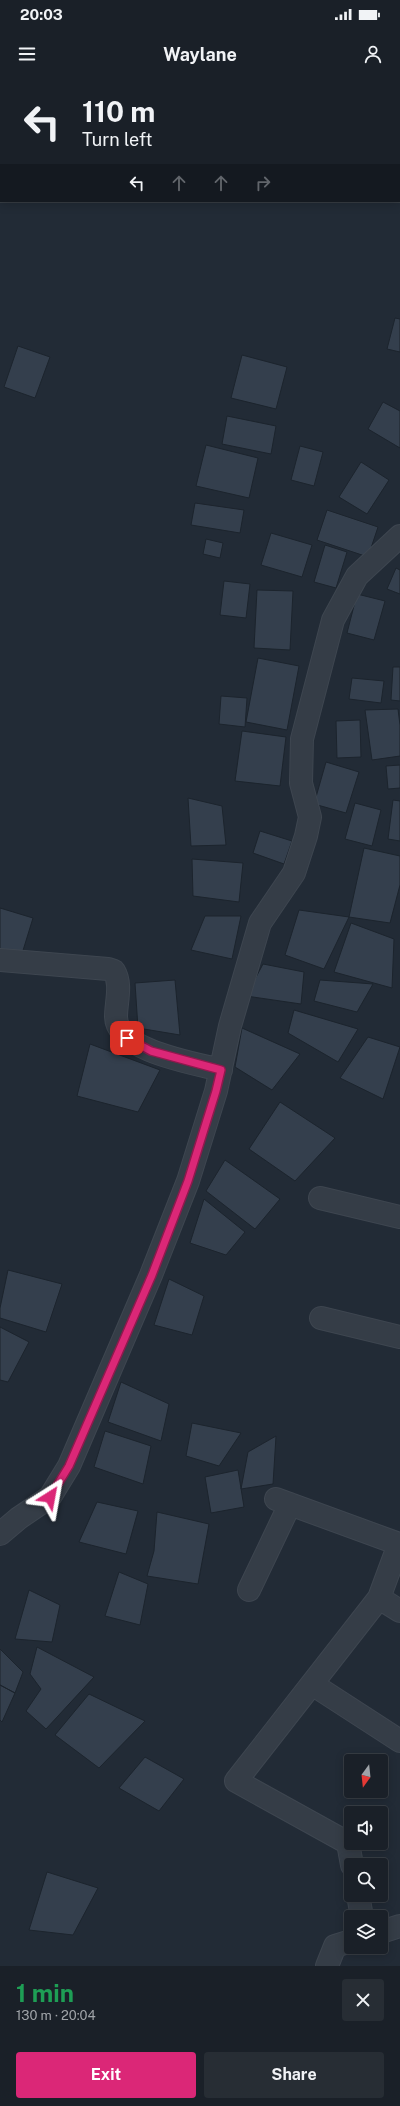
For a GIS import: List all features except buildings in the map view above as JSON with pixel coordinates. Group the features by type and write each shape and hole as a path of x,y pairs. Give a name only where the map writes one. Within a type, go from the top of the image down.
{"street":[{"path":"0,1534 19,1518 50,1497 69,1466 152,1275 188,1181 216,1091 230,1026 260,923 294,873 306,836 310,818 301,783 302,739 333,620 357,576 400,536"},
{"path":"0,960 108,969 114,971 118,982 116,1018 120,1029 127,1038 151,1051 221,1070"},
{"path":"320,1198 400,1217"},
{"path":"321,1318 400,1337"},
{"path":"249,1590 283,1501 399,1544 379,1598 236,1781 348,1843 351,1858"},
{"path":"379,1598 400,1611"},
{"path":"312,1684 400,1741"},
{"path":"388,1930 400,1926"},
{"path":"327,1966 334,1946 344,1943"}],"route":[{"path":"50,1497 69,1466 122,1340 152,1275 188,1181 221,1070 151,1051 127,1038"}]}
